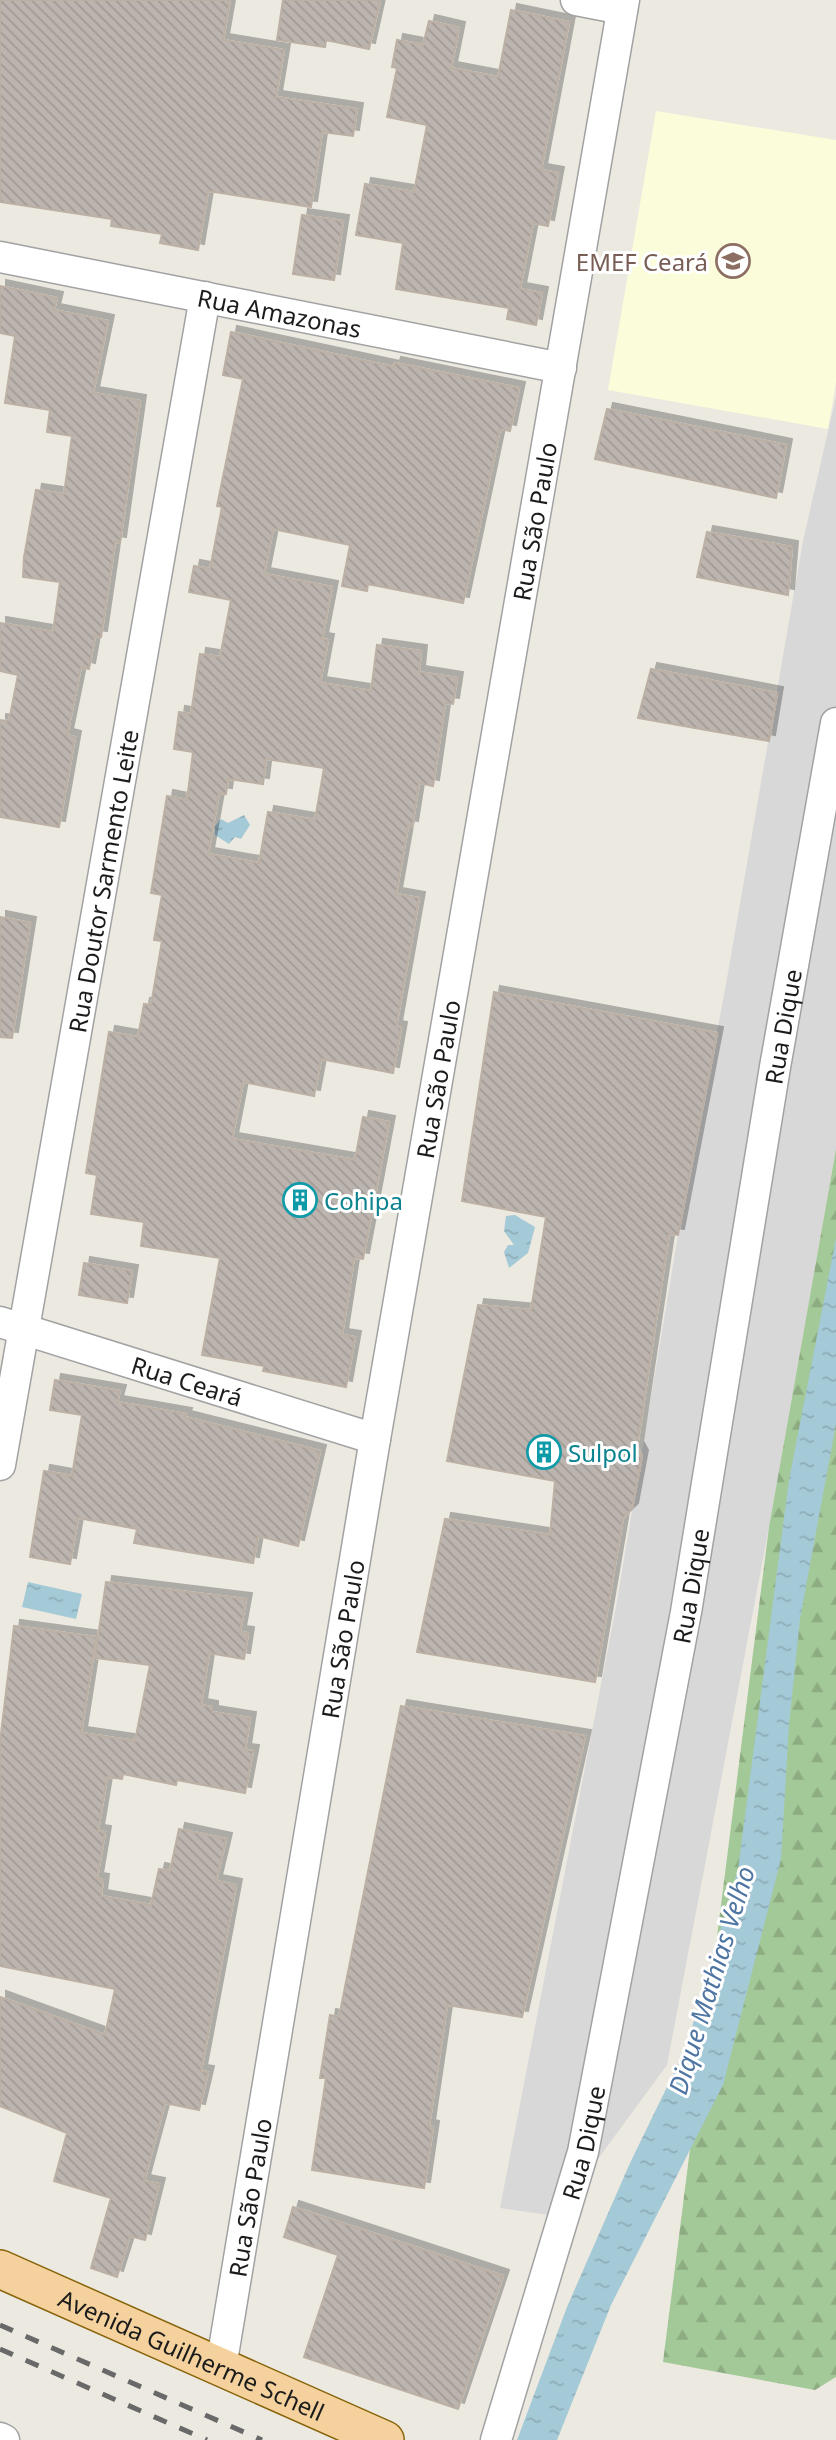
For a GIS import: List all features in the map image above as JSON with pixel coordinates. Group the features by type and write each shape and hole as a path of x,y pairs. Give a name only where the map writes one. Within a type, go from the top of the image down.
{"main road":[{"name":"Avenida Guilherme Schell","path":"0,2269 385,2440"}],"street":[{"path":"576,0 623,5"},
{"name":"Rua São Paulo","path":"221,2367 375,1439 623,5"},
{"name":"Rua Amazonas","path":"0,257 561,368"},
{"name":"Rua Doutor Sarmento Leite","path":"0,1465 13,1326 205,297"},
{"name":"Rua Dique","path":"496,2440 583,2152 686,1612 775,1068 836,723"},
{"name":"Rua Ceará","path":"13,1326 375,1439"}],"shaded area":[{"name":"EMEF Ceará","path":"656,111 836,140 836,382 828,429 608,390"},
{"path":"836,396 836,1149 769,1527 667,2065 556,2216 500,2208 616,1607 678,1235 725,990 803,541"}],"green space":[{"path":"836,1149 836,2377 815,2390 663,2362 769,1527"}],"water":[{"path":"244,815 250,825 241,839 235,837 229,844 215,835 215,826 221,819 228,823"},
{"path":"515,1215 535,1227 528,1253 509,1268 504,1252 508,1245 514,1245 504,1231 506,1216"},
{"name":"Dique Mathias Velho","path":"836,1238 836,1424 800,1619 789,1725 781,1859 723,2085 611,2305 557,2440 517,2440 567,2307 630,2163 686,2048 738,1869 789,1480"},
{"path":"28,1582 82,1594 76,1619 22,1607"}],"building":[{"path":"0,0 230,0 223,40 284,50 276,97 357,109 353,136 322,132 311,207 208,191 198,250 160,243 162,234 111,226 112,219 0,202"},
{"path":"283,0 380,0 369,49 326,40 325,47 277,40"},
{"path":"511,10 569,22 541,170 558,173 548,226 533,223 520,289 542,293 536,325 507,319 509,308 396,289 403,243 356,235 365,184 414,192 427,125 387,117 397,68 392,67 397,40 423,45 429,21 459,28 451,68 498,77"},
{"path":"302,215 343,221 334,280 293,274"},
{"path":"0,286 57,298 54,310 108,321 93,393 140,401 120,543 115,542 101,637 95,636 89,669 81,667 67,735 75,737 59,827 0,817 0,720 9,721 18,675 0,671 0,623 53,632 60,582 23,577 24,557 36,490 64,494 72,436 47,432 50,410 5,403 15,336 0,333"},
{"path":"231,332 394,367 395,363 519,388 510,431 500,429 463,603 368,584 367,591 342,586 350,545 273,529 264,574 332,587 322,639 328,640 320,683 371,691 377,645 421,651 419,672 457,678 453,704 445,703 433,786 419,783 396,894 419,898 396,1027 401,1028 393,1073 321,1059 314,1096 243,1082 232,1139 355,1160 363,1117 389,1122 363,1259 354,1258 342,1335 355,1337 346,1387 263,1371 264,1366 202,1355 220,1258 141,1246 144,1222 91,1214 97,1175 86,1173 109,1032 138,1037 144,1004 151,1005 162,941 154,940 162,895 151,893 167,796 187,800 193,752 174,749 179,712 191,714 200,654 220,657 231,600 189,592 194,566 210,569 222,507 217,506 243,379 223,375","holes":["266,759 324,768 315,820 268,812 259,863 208,854 219,793 226,794 228,779 263,784"]},
{"path":"607,409 786,445 776,498 595,459"},
{"path":"707,532 792,547 788,595 697,577"},
{"path":"651,669 777,693 769,741 638,718"},
{"path":"0,917 30,923 12,1038 0,1037"},
{"path":"494,992 717,1033 678,1235 669,1234 637,1447 642,1456 632,1509 623,1518 595,1682 417,1652 445,1519 550,1535 555,1481 447,1461 478,1305 531,1310 546,1217 462,1201"},
{"path":"84,1263 132,1271 127,1303 79,1295"},
{"path":"55,1380 120,1391 117,1402 186,1414 185,1417 320,1451 298,1546 258,1536 253,1563 134,1543 137,1529 78,1518 70,1564 30,1557 44,1471 72,1476 82,1415 50,1410"},
{"path":"106,1582 246,1599 240,1632 248,1633 244,1659 209,1653 201,1705 212,1707 212,1712 250,1718 245,1750 253,1751 245,1793 177,1780 176,1785 123,1774 122,1779 107,1777 98,1831 105,1832 97,1879 103,1880 101,1896 151,1905 159,1869 170,1871 179,1829 226,1839 216,1881 236,1885 201,2071 208,2072 199,2110 165,2103 144,2181 159,2184 145,2240 130,2236 117,2277 91,2268 111,2198 54,2181 67,2133 0,2106 0,1997 105,2035 115,1989 0,1966 0,1742 14,1626 96,1637 81,1733 135,1741 150,1665 95,1658"},
{"path":"401,1706 585,1736 522,2017 447,2005 429,2126 433,2127 424,2188 312,2170 326,2078 320,2078 330,2015 339,2017"},
{"path":"293,2207 503,2276 458,2409 304,2357 338,2255 284,2237"}],"railway":[{"path":"0,2325 262,2440"},
{"path":"0,2349 207,2440"}],"place":[{"name":"EMEF Ceará","path":"733,261"},
{"name":"Cohipa","path":"300,1200"},
{"name":"Sulpol","path":"544,1452"}]}
